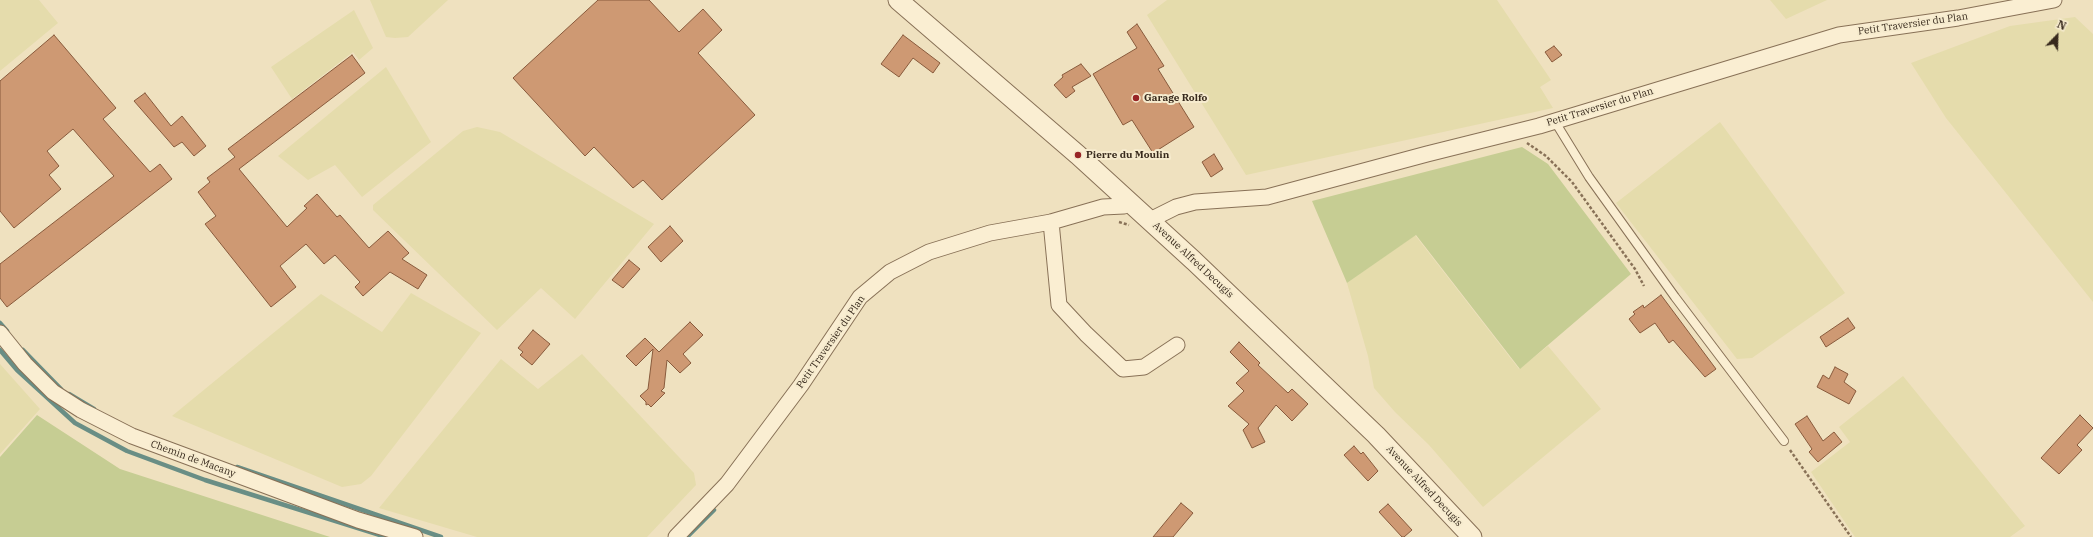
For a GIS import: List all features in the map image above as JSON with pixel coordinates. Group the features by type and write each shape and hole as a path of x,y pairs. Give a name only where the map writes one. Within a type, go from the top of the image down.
{"street":[{"name":"Avenue Alfred Decugis","path":"898,0 1078,155 1270,332 1376,435 1472,537"},
{"name":"Petit Traversier du Plan","path":"1150,220 1176,207 1195,202 1267,197 1512,133 1839,35 1958,18 2054,0"},
{"name":"Petit Traversier du Plan","path":"676,537 726,484 801,385 860,297 890,272 930,252 990,232 1051,222 1103,208 1124,206 1130,202"},
{"path":"1051,222 1059,305 1086,334 1123,369 1144,367 1177,345"},
{"name":"Chemin de Macany","path":"0,333 25,364 53,392 81,410 132,436 358,520 415,537"}],"lane":[{"path":"1554,120 1593,184 1675,297 1784,441"}],"path":[{"path":"1512,133 1546,156 1572,182 1635,269 1644,286"},
{"path":"1784,441 1851,537"}],"shaded area":[{"path":"0,0 39,0 58,23 0,71"},
{"path":"370,0 448,0 408,37 395,38 386,37"},
{"path":"1167,0 1497,0 1551,80 1540,87 1553,108 1246,175 1147,15"},
{"path":"1770,0 1827,0 1786,19"},
{"path":"354,10 373,48 359,60 353,52 292,99 271,67"},
{"path":"2075,17 2093,34 2093,302 1946,118 1911,63 2010,26"},
{"path":"386,67 431,142 362,197 335,165 308,180 278,156"},
{"path":"1720,122 1845,293 1752,358 1737,359 1616,203"},
{"path":"477,127 500,132 654,224 575,319 541,288 497,330 373,210 373,205 463,131"},
{"path":"1415,235 1519,369 1548,346 1601,409 1483,507 1429,445 1395,412 1374,388 1368,356 1347,283"},
{"path":"411,293 481,333 371,476 361,484 342,487 172,416 321,294 382,332"},
{"path":"582,354 694,473 696,485 647,537 477,537 379,508 501,359 538,389"},
{"path":"0,364 40,409 0,454"},
{"path":"1903,376 2025,526 2010,537 1855,537 1811,472 1850,442 1839,427"}],"green space":[{"path":"1522,147 1548,164 1631,274 1520,369 1416,235 1347,283 1312,201"},
{"path":"37,415 120,469 330,537 0,537 0,457"}],"building":[{"path":"598,0 649,0 679,32 703,9 722,30 698,53 755,115 662,200 643,180 633,188 594,147 585,156 513,78"},
{"name":"Garage Rolfo","path":"1137,24 1164,66 1158,69 1194,127 1153,153 1132,120 1123,125 1093,74 1137,48 1127,32"},
{"path":"54,35 116,108 103,119 150,172 160,164 172,179 7,307 0,298 0,264 114,176 73,129 47,151 59,166 49,175 61,189 14,228 0,211 0,81"},
{"path":"903,35 940,63 933,73 913,58 899,77 881,64"},
{"path":"1554,46 1562,55 1552,62 1545,52"},
{"path":"352,55 365,73 239,169 287,227 307,208 304,206 317,194 337,217 340,215 369,248 388,231 409,253 402,259 427,275 418,289 390,272 363,296 355,287 360,282 335,255 324,264 306,244 280,266 296,287 271,307 205,224 216,216 198,192 210,182 207,178 235,157 228,149"},
{"path":"1081,64 1091,76 1072,87 1075,91 1066,98 1054,85 1063,77 1062,75"},
{"path":"145,93 171,126 182,116 206,146 194,156 182,142 174,147 134,101"},
{"path":"1214,154 1223,169 1211,177 1202,162"},
{"path":"670,226 683,241 661,262 648,247"},
{"path":"629,260 640,269 623,288 612,280"},
{"path":"1661,295 1716,369 1705,377 1673,340 1669,343 1655,323 1640,333 1629,319 1635,314 1633,312 1643,305 1644,308"},
{"path":"1848,318 1855,328 1826,347 1820,337"},
{"path":"690,322 703,335 683,354 691,363 680,373 667,360 664,388 661,391 665,393 651,407 648,404 646,405 646,402 640,396 648,389 653,349 636,366 626,356 645,338 659,352"},
{"path":"533,330 550,344 532,365 520,355 523,352 518,348"},
{"path":"1239,342 1260,363 1258,365 1288,393 1292,389 1308,404 1292,421 1276,405 1258,428 1265,442 1252,448 1243,430 1249,424 1228,406 1244,391 1236,383 1249,371 1230,352"},
{"path":"1835,367 1848,374 1844,382 1856,391 1849,404 1817,387 1823,375 1829,379"},
{"path":"2080,415 2093,428 2077,445 2082,450 2059,474 2041,458"},
{"path":"1807,416 1823,441 1834,432 1842,442 1818,462 1809,452 1812,449 1795,424"},
{"path":"1354,446 1361,454 1363,452 1378,471 1368,481 1344,455"},
{"path":"1181,503 1193,513 1173,537 1153,537"},
{"path":"1388,504 1412,530 1404,537 1402,537 1379,512"}],"waterway":[{"path":"0,323 7,331"},
{"path":"0,350 17,370 75,423 127,451 205,480 386,537"},
{"path":"23,350 61,389"},
{"path":"69,394 94,409"},
{"path":"237,467 441,537"},
{"path":"687,537 714,510"}],"place":[{"name":"Garage Rolfo","path":"1136,98"},
{"name":"Pierre du Moulin","path":"1078,155"}]}
